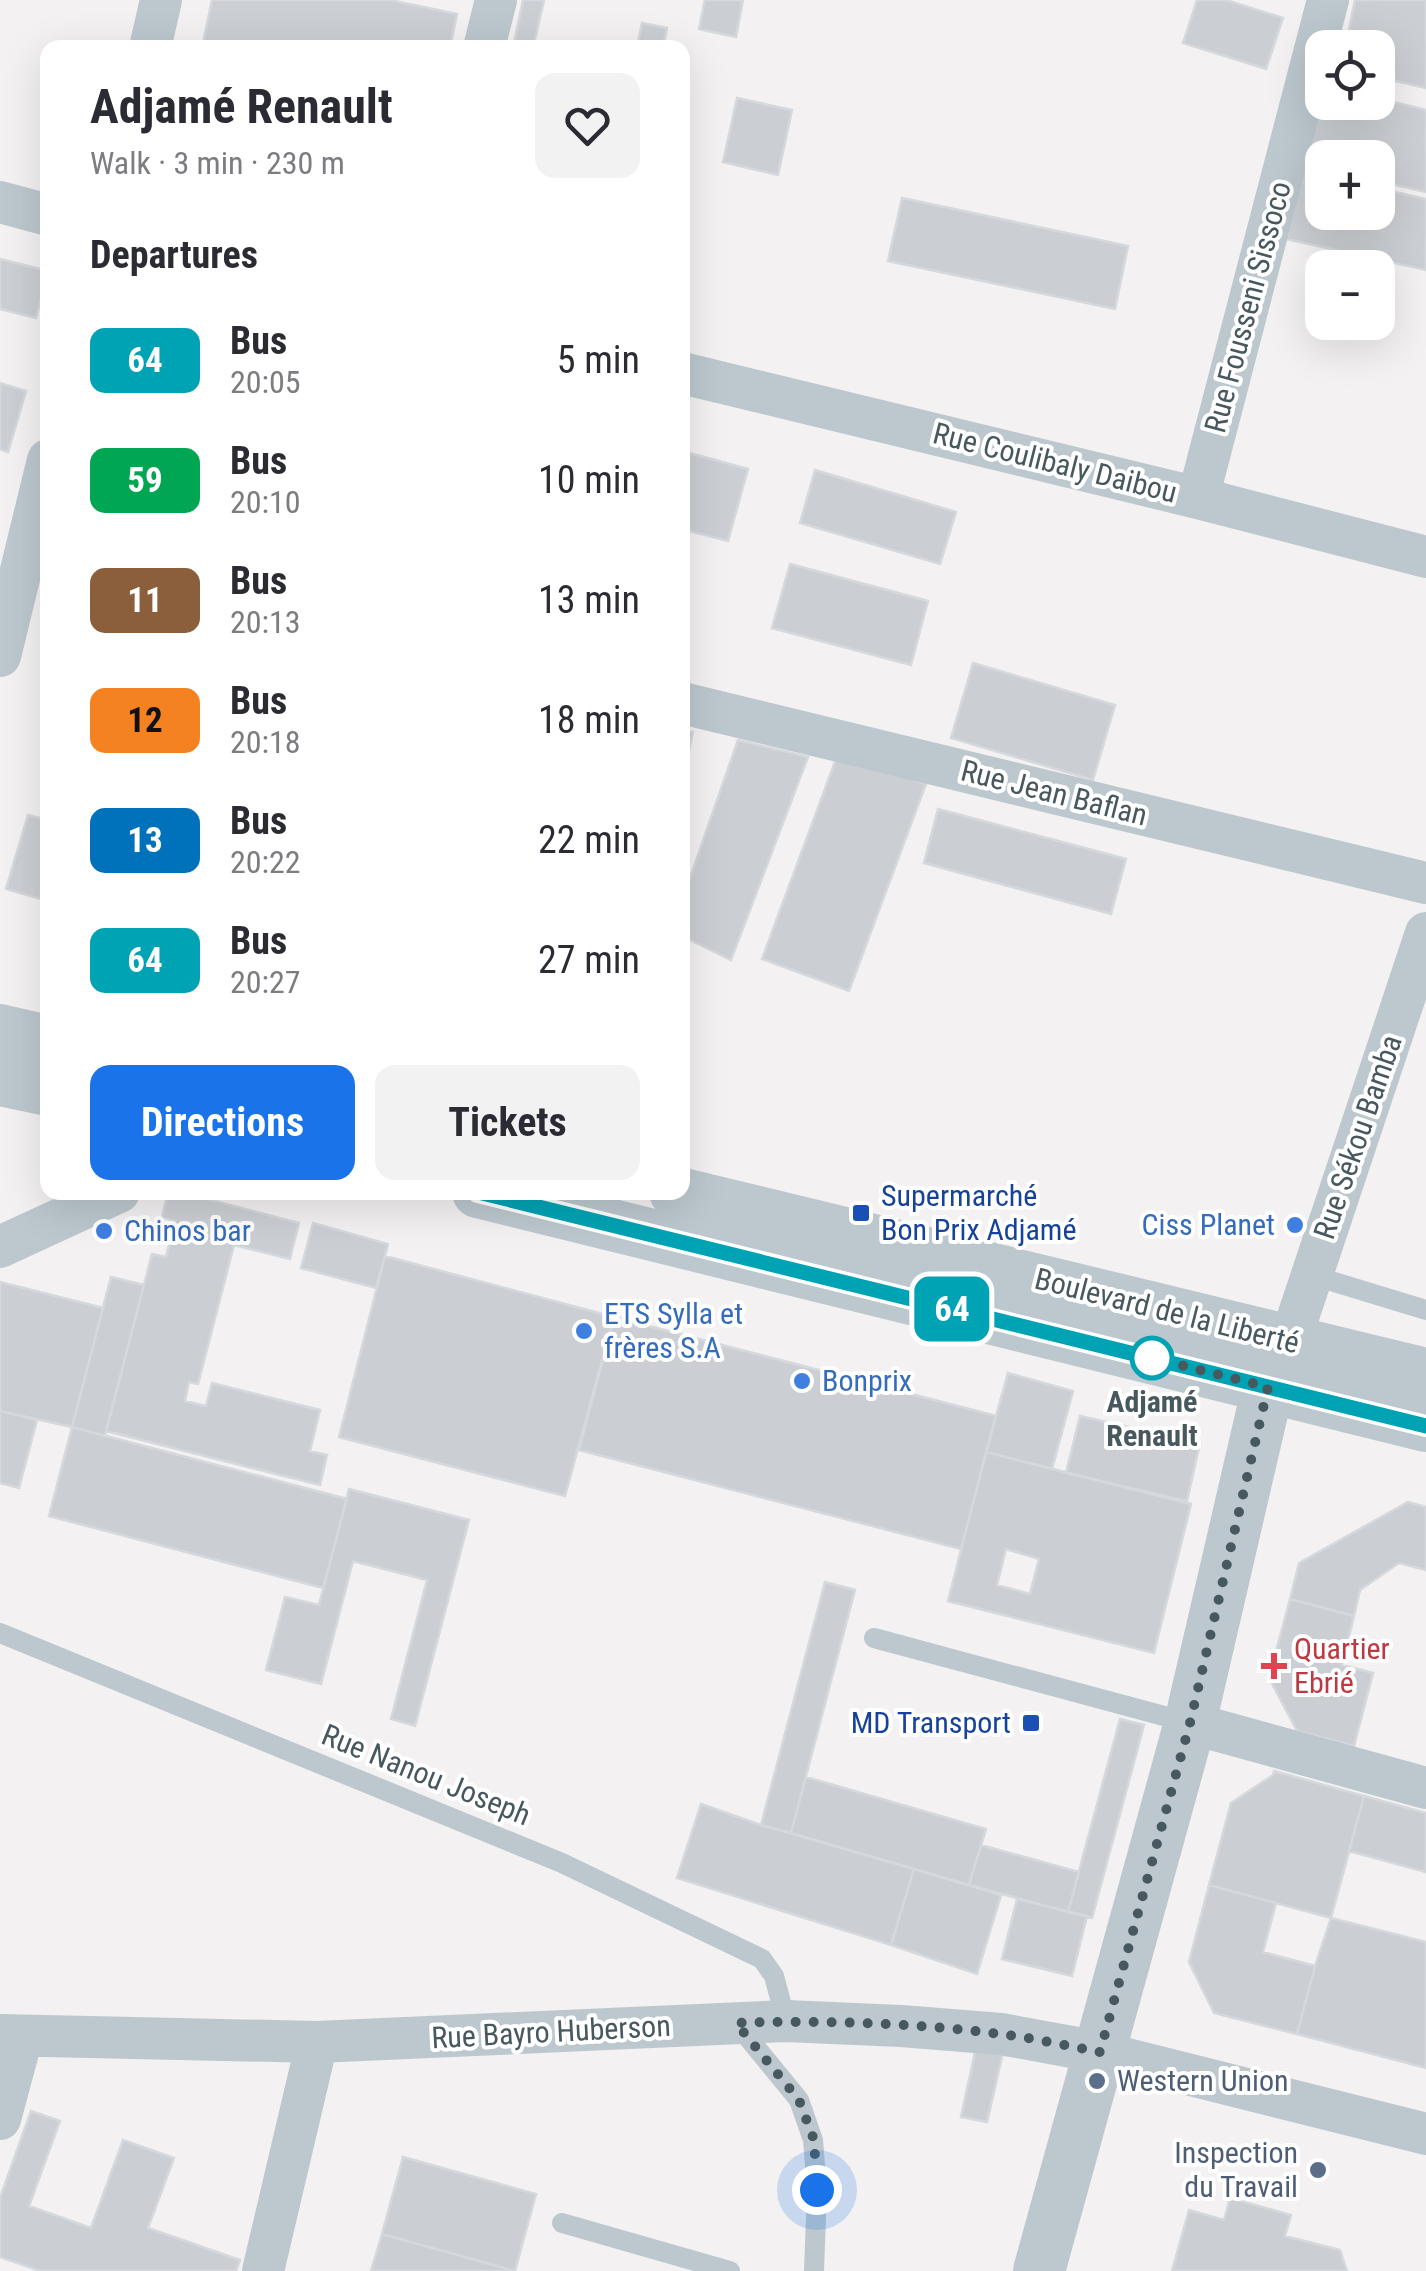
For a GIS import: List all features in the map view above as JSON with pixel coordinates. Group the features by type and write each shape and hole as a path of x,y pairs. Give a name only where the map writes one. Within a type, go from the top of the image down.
{"street":[{"path":"152,40 162,0"},
{"path":"486,40 496,0"},
{"name":"Rue Fousseni Sissoco","path":"1198,498 1328,0"},
{"path":"0,202 40,213"},
{"name":"Rue Coulibaly Daibou","path":"690,375 1426,557"},
{"path":"0,656 40,489"},
{"name":"Rue Jean Baflan","path":"690,705 1426,883"},
{"name":"Rue Sékou Bamba","path":"1279,1364 1426,933"},
{"path":"0,1030 40,1040"},
{"path":"0,1080 40,1088"},
{"name":"Boulevard de la Liberté","path":"690,1196 1279,1364 1426,1426"},
{"path":"0,1247 101,1200"},
{"name":"Boulevard de la Liberté","path":"515,1200 1279,1364 1426,1374"},
{"path":"1039,2271 1190,1723 1279,1364"},
{"path":"1190,1723 1426,1788"},
{"name":"Rue Bayro Huberson","path":"11,2036 318,2042 786,2021 901,2026 1001,2034 1100,2052 1426,2134"},
{"path":"0,2119 11,2036"},
{"path":"263,2271 318,2042"}],"lane":[{"path":"1312,1275 1426,1310"},
{"name":"Rue Nanou Joseph","path":"0,1633 562,1863 762,1959 774,1976 786,2021"},
{"path":"874,1638 1190,1723"},
{"path":"736,2023 799,2100 814,2140 814,2271"},
{"path":"562,2223 730,2271"}],"building":[{"path":"212,0 390,0 457,14 452,40 204,40"},
{"path":"523,0 544,0 535,40 515,40"},
{"path":"705,0 743,0 736,37 699,29"},
{"path":"1197,0 1226,0 1283,18 1266,69 1183,43"},
{"path":"1355,0 1426,0 1426,88 1395,81 1395,30 1349,30"},
{"path":"642,23 667,28 665,40 639,40"},
{"path":"737,98 792,110 778,175 723,162"},
{"path":"1395,102 1426,110 1426,192 1395,185 1395,140 1312,140 1317,120 1395,120"},
{"path":"1302,172 1305,230 1395,230 1395,192 1426,199 1426,270 1395,263 1395,250 1336,250 1287,239"},
{"path":"902,198 1128,246 1115,309 888,261"},
{"path":"0,259 40,269 36,318 0,309"},
{"path":"0,383 26,391 8,452 0,449"},
{"path":"690,453 748,469 728,541 690,531"},
{"path":"815,470 956,512 940,564 800,523"},
{"path":"790,564 928,601 911,665 772,628"},
{"path":"973,663 1115,705 1093,780 951,738"},
{"path":"738,740 808,757 731,960 690,940 690,878"},
{"path":"839,751 926,784 849,991 762,959"},
{"path":"938,809 1126,859 1111,914 924,863"},
{"path":"28,815 40,818 40,899 6,889"},
{"path":"166,1200 211,1200 299,1223 290,1259 234,1245 198,1384 189,1382 185,1401 206,1406 212,1383 320,1410 310,1451 327,1455 320,1485 106,1431 152,1254 166,1257 175,1221 162,1217"},
{"path":"313,1223 388,1244 376,1288 301,1268"},
{"path":"385,1256 614,1317 565,1496 339,1437"},
{"path":"111,1277 144,1285 105,1436 72,1427"},
{"path":"0,1282 103,1308 72,1427 0,1411"},
{"path":"614,1317 996,1416 961,1549 579,1450"},
{"path":"1008,1373 1073,1391 1052,1469 986,1452"},
{"path":"0,1411 37,1420 19,1488 0,1483"},
{"path":"1080,1416 1200,1443 1187,1501 1066,1473"},
{"path":"72,1427 347,1499 323,1588 49,1516"},
{"path":"986,1452 1191,1504 1154,1653 948,1601","holes":["1006,1549 1039,1559 1030,1594 997,1585"]},
{"path":"349,1489 469,1520 415,1726 391,1719 427,1580 353,1561 321,1684 266,1670 285,1597 319,1605"},
{"path":"1408,1502 1426,1507 1426,1570 1399,1563 1360,1590 1354,1616 1290,1599 1299,1563"},
{"path":"825,1582 855,1590 791,1833 761,1825"},
{"path":"1290,1599 1354,1616 1342,1665 1373,1673 1354,1746 1297,1731 1269,1678"},
{"path":"1120,1719 1144,1725 1092,1918 1068,1912"},
{"path":"1274,1771 1364,1796 1331,1918 1209,1885 1231,1803"},
{"path":"806,1777 986,1829 969,1885 791,1833"},
{"path":"1364,1796 1426,1813 1426,1872 1349,1851"},
{"path":"701,1804 914,1869 891,1945 677,1878"},
{"path":"981,1845 1079,1872 1068,1912 969,1885"},
{"path":"914,1869 1001,1895 977,1974 891,1945"},
{"path":"1209,1885 1276,1903 1263,1952 1315,1966 1297,2034 1214,2013 1189,1962"},
{"path":"1017,1899 1087,1916 1072,1976 1002,1959"},
{"path":"1331,1918 1426,1942 1426,2068 1297,2034"},
{"path":"978,2038 1005,2044 987,2122 961,2117"},
{"path":"31,2111 60,2121 29,2206 91,2228 123,2140 174,2158 148,2228 240,2260 236,2271 40,2271 0,2257 0,2198"},
{"path":"403,2157 536,2194 515,2271 382,2234"},
{"path":"1230,2198 1291,2215 1285,2236 1340,2250 1347,2271 1172,2271 1189,2210 1224,2220"},
{"path":"382,2234 515,2271 371,2271"}],"bus line":[{"name":"64","path":"510,1200 1426,1426"}],"place":[{"name":"Supermarché Bon Prix Adjamé","path":"861,1213"},
{"name":"Ciss Planet","path":"1295,1225"},
{"name":"Chinos bar","path":"104,1231"},
{"name":"ETS Sylla et frères S.A","path":"584,1331"},
{"name":"Adjamé Renault","path":"1152,1358"},
{"name":"Bonprix","path":"802,1381"},
{"name":"Quartier Ebrié","path":"1274,1666"},
{"name":"MD Transport","path":"1031,1723"},
{"name":"Western Union","path":"1097,2081"},
{"name":"Inspection du Travail","path":"1318,2170"}],"route":[{"path":"817,2190 814,2140 799,2100 736,2023 786,2021 968,2031 1100,2052 1190,1723 1268,1387 1152,1358"}]}
